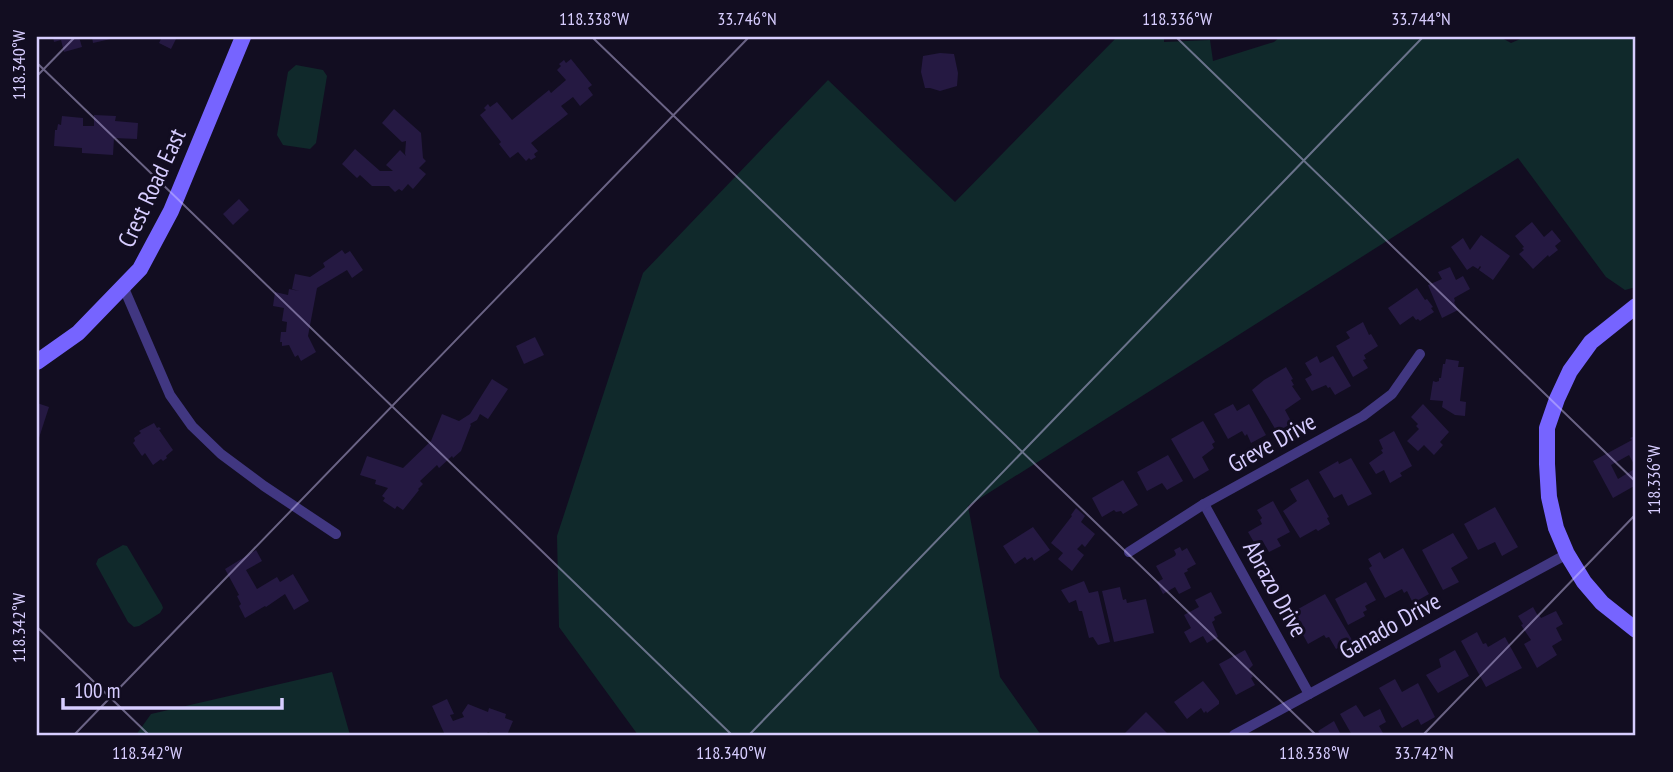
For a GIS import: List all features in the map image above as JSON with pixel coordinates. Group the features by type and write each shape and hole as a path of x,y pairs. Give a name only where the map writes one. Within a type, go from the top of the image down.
{"street":[{"name":"Crest Road East","path":"37,362 78,333 140,269 171,211 243,37"},
{"path":"123,286 170,395 192,426 221,454 336,534"},
{"path":"1636,306 1591,342 1570,371 1547,428 1546,464 1549,497 1556,528 1567,554 1601,603 1636,630"},
{"name":"Greve Drive","path":"1129,552 1204,504 1363,416 1392,394 1420,354"},
{"name":"Abrazo Drive","path":"1204,504 1309,694"},
{"name":"Ganado Drive","path":"1234,735 1567,554"}],"green space":[{"path":"1117,37 1164,37 1164,42 1210,40 1213,61 1274,42 1280,37 1500,37 1511,43 1525,37 1636,37 1636,287 1625,290 1606,277 1518,158 968,506 1000,677 1041,735 638,735 559,627 557,536 643,273 828,80 955,202"},
{"path":"296,65 323,70 327,76 316,143 310,149 283,145 277,135 288,72"},
{"path":"123,545 127,546 163,608 160,613 134,627 128,622 96,564 98,559"},
{"path":"332,672 350,735 136,735 151,714"}],"building":[{"path":"53,37 79,37 82,47 64,52 61,40 54,42"},
{"path":"92,37 115,37 115,38 93,43"},
{"path":"162,37 176,39 171,49 159,43"},
{"path":"954,54 958,73 957,86 940,91 925,88 921,72 923,56"},
{"path":"571,59 592,85 588,88 593,95 580,106 573,97 561,106 568,114 531,143 538,151 534,154 536,157 526,161 518,152 510,158 480,115 486,110 484,108 497,102 512,120 566,80 557,70 564,60 566,63"},
{"path":"394,109 421,133 423,158 426,161 419,168 426,174 413,189 408,184 402,191 399,189 395,192 389,186 372,186 360,175 357,178 342,164 355,149 380,171 393,171 386,165 400,150 406,156 406,141 402,142 382,123"},
{"path":"94,115 116,116 115,121 138,123 137,139 114,138 113,155 82,153 82,148 54,146 55,130 58,124 61,125 62,116 83,118 83,126 94,126"},
{"path":"239,199 249,210 233,225 223,214"},
{"path":"1532,222 1544,237 1552,230 1561,241 1555,246 1558,250 1533,269 1519,254 1524,247 1515,236"},
{"path":"1481,235 1510,256 1493,280 1479,270 1480,266 1478,269 1473,266 1467,270 1451,247 1463,238 1470,250"},
{"path":"342,250 345,254 350,251 363,270 352,278 347,270 317,288 308,336 316,352 301,361 298,355 295,357 289,345 282,346 280,342 281,332 286,332 287,322 282,321 284,308 273,306 275,292 288,295 289,289 299,291 292,289 295,274 310,277 325,267 323,263"},
{"path":"1450,267 1456,280 1463,276 1470,289 1454,298 1458,310 1442,318 1428,285 1442,279 1438,272"},
{"path":"1417,288 1434,312 1420,321 1413,316 1400,325 1388,308"},
{"path":"1363,322 1378,346 1364,355 1366,359 1363,360 1368,368 1353,377 1336,346 1350,338 1346,332"},
{"path":"535,337 544,355 524,364 516,346"},
{"path":"1317,356 1320,363 1333,356 1351,386 1335,395 1326,385 1312,391 1305,379 1312,375 1305,363"},
{"path":"1446,359 1459,361 1458,367 1464,367 1460,401 1466,402 1465,416 1455,415 1442,407 1443,401 1430,400 1433,381 1439,381 1441,378"},
{"path":"1286,367 1293,379 1292,386 1301,399 1285,410 1292,423 1277,432 1252,390"},
{"path":"492,379 508,389 488,419 480,414 477,420 470,424 461,451 439,468 437,465 420,481 423,484 403,510 397,506 395,509 383,501 385,498 382,496 388,488 375,484 376,480 360,475 367,456 403,468 431,441 442,414 459,421 470,414"},
{"path":"37,403 49,407 37,444"},
{"path":"1233,404 1237,411 1249,404 1266,435 1251,443 1247,434 1245,436 1242,431 1228,439 1214,414"},
{"path":"1423,404 1449,432 1434,455 1424,445 1418,451 1407,441 1419,429 1411,417"},
{"path":"1203,421 1215,442 1212,444 1214,448 1202,457 1209,470 1194,479 1171,439"},
{"path":"154,423 161,429 159,430 173,450 163,461 161,459 153,465 145,453 142,456 133,443 134,438 141,433 139,431"},
{"path":"1394,431 1412,466 1390,483 1384,470 1376,474 1369,463 1383,453 1379,440"},
{"path":"1635,436 1636,468 1636,485 1613,498 1593,461","holes":["1629,455 1636,468 1618,479 1611,465"]},
{"path":"1168,455 1183,481 1167,490 1162,483 1147,491 1137,472"},
{"path":"1351,458 1372,494 1348,506 1342,494 1334,498 1319,472 1338,461 1339,464"},
{"path":"1308,479 1329,517 1327,518 1330,524 1300,538 1283,511 1297,501 1290,489"},
{"path":"1123,480 1138,505 1123,514 1114,510 1102,517 1092,498"},
{"path":"1273,501 1290,532 1277,539 1281,546 1269,552 1262,540 1255,544 1248,532 1262,524 1257,510"},
{"path":"1495,507 1518,547 1502,556 1495,542 1478,550 1464,524"},
{"path":"1076,508 1085,516 1081,522 1095,534 1085,547 1082,544 1077,549 1084,555 1072,571 1058,559 1063,553 1051,543"},
{"path":"1033,527 1050,550 1034,561 1032,557 1027,560 1025,557 1015,564 1003,546"},
{"path":"1453,533 1468,558 1451,568 1459,582 1443,590 1422,550"},
{"path":"1180,547 1182,551 1187,548 1196,564 1184,573 1191,588 1179,594 1175,587 1163,594 1157,582 1163,579 1156,566 1175,556 1174,550"},
{"path":"1403,548 1429,594 1413,603 1407,591 1404,593 1402,589 1385,598 1369,568 1372,566 1368,559 1380,552 1384,559"},
{"path":"256,550 262,561 246,570 257,589 277,577 280,582 293,574 309,601 294,610 285,594 245,618 239,606 239,595 225,569"},
{"path":"1084,581 1089,593 1098,591 1110,642 1098,645 1093,637 1089,638 1082,611 1079,611 1076,600 1069,603 1061,590"},
{"path":"1366,582 1376,600 1365,606 1365,616 1348,625 1335,599"},
{"path":"1120,587 1123,600 1126,599 1127,603 1146,599 1154,633 1114,642 1102,591"},
{"path":"1211,592 1222,613 1214,617 1212,622 1218,637 1207,643 1203,636 1190,643 1184,632 1191,628 1184,615 1199,607 1195,600"},
{"path":"1325,594 1352,640 1336,649 1329,637 1324,635 1308,644 1291,613"},
{"path":"1533,607 1541,618 1556,611 1563,624 1556,628 1562,640 1552,646 1557,655 1537,668 1524,644 1531,640 1518,616"},
{"path":"1477,632 1483,644 1486,643 1488,647 1505,637 1522,668 1486,687 1461,641"},
{"path":"1245,650 1253,665 1249,669 1255,685 1236,695 1219,664"},
{"path":"1455,650 1469,676 1438,693 1426,675 1441,667 1439,659"},
{"path":"1395,679 1402,692 1418,683 1435,717 1421,725 1418,719 1402,728 1379,688"},
{"path":"1203,681 1219,704 1207,713 1201,708 1187,719 1174,702"},
{"path":"447,699 454,714 450,715 453,721 464,717 462,713 468,704 488,712 489,708 506,714 505,718 513,721 507,735 488,732 485,735 445,735 432,706"},
{"path":"1356,705 1364,717 1380,709 1386,722 1379,726 1384,735 1352,735 1340,714"},
{"path":"1146,712 1167,733 1165,735 1123,735"},
{"path":"1334,721 1341,735 1321,735 1318,731"}]}
